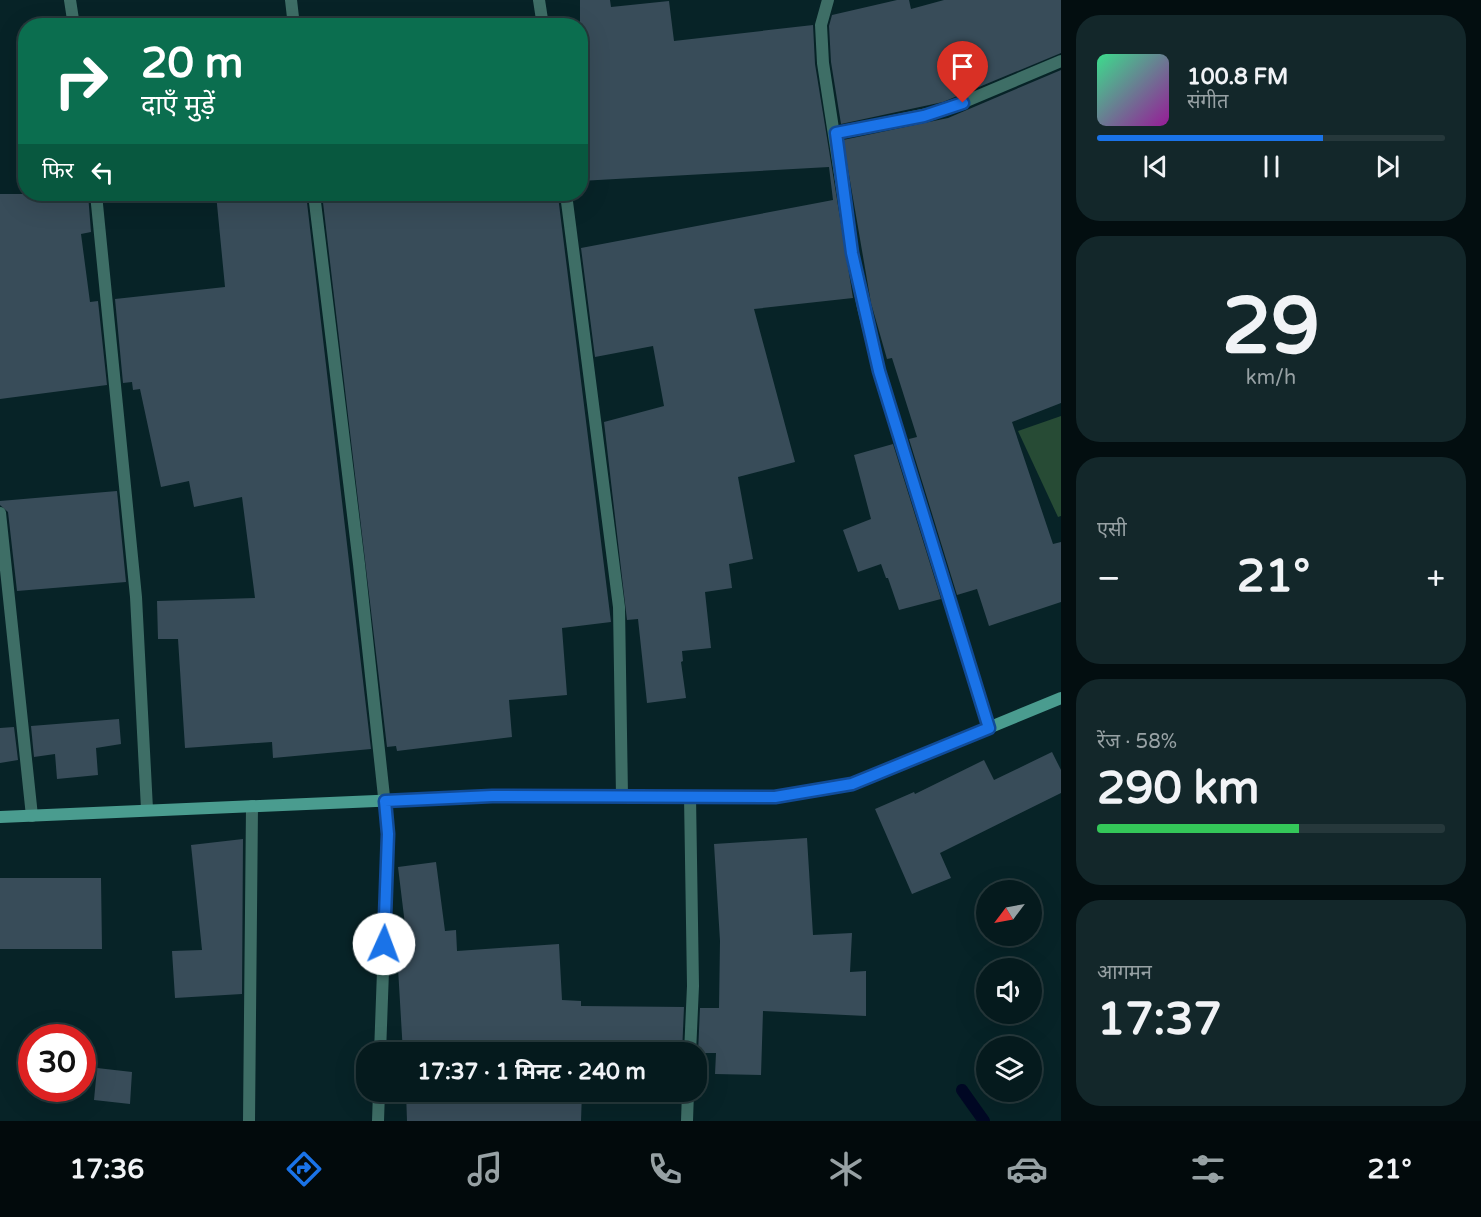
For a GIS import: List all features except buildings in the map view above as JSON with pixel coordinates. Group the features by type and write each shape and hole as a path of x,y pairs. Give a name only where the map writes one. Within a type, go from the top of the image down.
{"main road":[{"path":"0,817 492,796 775,797 852,784 1061,698"}],"street":[{"path":"70,0 73,18"},
{"path":"291,0 293,18"},
{"path":"539,0 542,18"},
{"path":"828,0 821,25 824,63 852,253 866,318 879,371 989,728"},
{"path":"836,133 945,110 1061,61"},
{"path":"97,201 136,597 147,809"},
{"path":"315,201 388,834 380,1042"},
{"path":"567,201 619,607 622,796"},
{"path":"0,513 32,816"},
{"path":"690,796 693,986 690,1042"},
{"path":"249,1121 252,806"},
{"path":"378,1121 379,1102"},
{"path":"687,1121 688,1102"}],"green space":[{"path":"1061,416 1061,516 1058,517 1018,431"}],"waterway":[{"path":"962,1090 984,1121"}],"route":[{"path":"384,944 388,834 385,801 492,796 775,797 852,784 989,728 879,371 852,253 836,133 924,116 963,103"}]}
